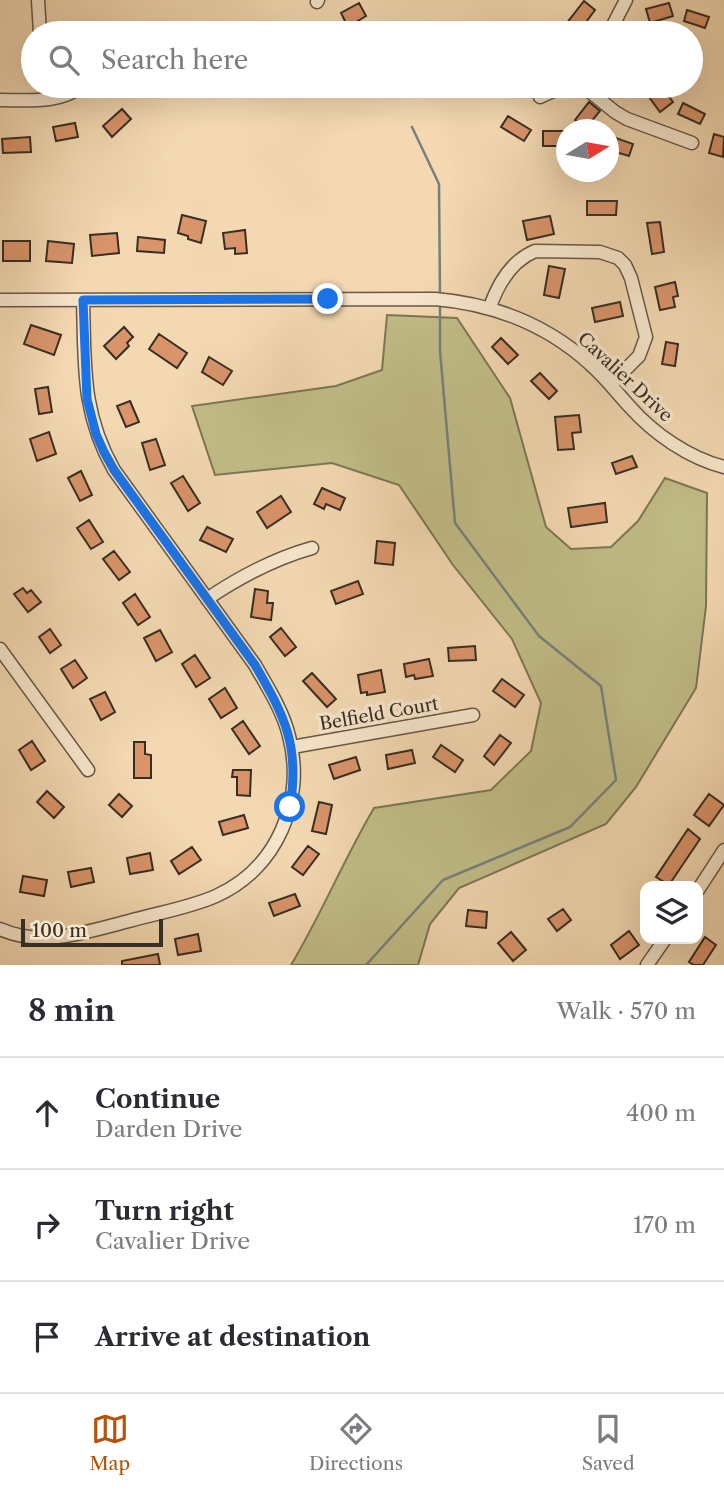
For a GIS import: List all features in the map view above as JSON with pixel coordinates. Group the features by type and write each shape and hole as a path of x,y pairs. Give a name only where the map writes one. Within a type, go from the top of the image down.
{"street":[{"path":"38,0 39,21"},
{"path":"615,21 626,0"},
{"path":"0,100 45,98"},
{"path":"598,98 627,119 692,144"},
{"path":"490,307 511,269 522,258 535,251 600,251 618,258 631,278 646,337 639,356 611,384"},
{"name":"Cavalier Drive","path":"0,300 435,299 490,307 551,334 590,364 631,409 664,438 702,460 724,467"},
{"path":"0,929 27,938 62,937 215,897 257,868 269,854 285,825 293,786 292,747 285,721 264,681 114,470 96,434 86,389 83,300"},
{"path":"207,599 252,570 312,548"},
{"path":"2,657 88,771"},
{"name":"Belfield Court","path":"292,747 473,715"},
{"path":"703,882 724,850"},
{"path":"647,965 662,944"}],"shaded area":[{"path":"387,315 457,318 510,398 546,527 571,549 611,547 638,521 665,478 707,493 706,606 696,688 636,787 606,824 459,888 430,924 418,965 291,965 374,808 491,790 531,751 541,703 512,639 453,565 399,485 332,463 215,475 192,406 336,386 382,370"}],"building":[{"path":"584,1 595,10 587,21 568,21"},
{"path":"359,3 366,16 358,21 345,21 341,13"},
{"path":"669,3 673,16 649,21 646,9"},
{"path":"687,10 709,17 705,28 703,21 684,21"},
{"path":"650,98 670,98 673,102 660,112"},
{"path":"589,102 600,111 593,119 576,119"},
{"path":"683,103 705,114 700,124 678,114"},
{"path":"122,109 131,119 112,137 103,126"},
{"path":"508,116 531,130 524,141 501,127"},
{"path":"75,123 78,137 56,141 53,127"},
{"path":"543,131 556,131 556,146 543,146"},
{"path":"714,134 724,137 723,157 709,153"},
{"path":"30,137 31,152 3,153 2,139"},
{"path":"619,139 633,144 629,156 619,153"},
{"path":"587,201 617,201 616,215 587,215"},
{"path":"182,215 206,221 201,243 178,233"},
{"path":"550,216 554,234 527,240 523,221"},
{"path":"660,222 664,252 652,254 647,223"},
{"path":"245,230 247,253 235,254 235,248 225,249 223,233"},
{"path":"117,233 119,253 92,256 90,235"},
{"path":"138,237 165,240 164,253 137,251"},
{"path":"3,241 30,241 30,261 3,261"},
{"path":"48,241 74,244 72,263 46,261"},
{"path":"549,266 565,269 559,298 544,295"},
{"path":"675,282 678,296 673,297 675,307 660,310 655,287"},
{"path":"620,302 623,316 595,322 592,308"},
{"path":"31,325 61,335 54,355 24,344"},
{"path":"124,327 133,337 127,343 129,346 116,359 104,346"},
{"path":"159,334 187,353 177,368 149,349"},
{"path":"501,338 518,355 508,364 492,347"},
{"path":"666,342 678,344 675,366 662,364"},
{"path":"209,357 232,371 223,385 202,372"},
{"path":"540,373 557,391 549,399 531,381"},
{"path":"48,387 52,412 39,414 35,389"},
{"path":"130,401 139,422 126,427 117,406"},
{"path":"579,415 581,432 572,433 574,449 558,450 555,417"},
{"path":"49,432 56,454 37,461 30,439"},
{"path":"156,439 165,465 150,470 142,443"},
{"path":"632,456 637,467 616,474 612,463"},
{"path":"81,471 92,495 80,501 68,478"},
{"path":"183,476 200,503 188,511 171,483"},
{"path":"322,488 345,498 340,510 326,504 324,509 314,504"},
{"path":"281,496 291,512 267,528 257,512"},
{"path":"605,503 607,522 571,527 568,508"},
{"path":"89,520 103,542 91,549 77,528"},
{"path":"207,527 233,539 226,552 200,540"},
{"path":"377,541 395,543 393,565 375,563"},
{"path":"114,551 130,572 119,580 103,559"},
{"path":"358,581 363,594 336,604 331,591"},
{"path":"23,588 27,593 31,590 41,602 28,612 14,594"},
{"path":"255,589 268,591 267,603 273,603 271,620 251,617"},
{"path":"135,594 150,617 138,625 123,603"},
{"path":"281,628 296,647 285,656 270,637"},
{"path":"50,629 61,645 50,653 39,637"},
{"path":"160,630 172,652 156,661 144,638"},
{"path":"475,646 476,660 449,661 448,648"},
{"path":"195,655 210,678 196,687 182,664"},
{"path":"429,659 433,676 415,679 414,675 406,677 404,664"},
{"path":"75,660 87,678 73,688 61,669"},
{"path":"381,670 385,692 367,695 367,692 361,693 358,675"},
{"path":"312,673 336,699 327,707 303,681"},
{"path":"502,679 524,695 515,707 493,691"},
{"path":"225,688 237,708 221,718 209,699"},
{"path":"105,692 115,712 101,720 90,699"},
{"path":"243,721 260,746 249,754 232,729"},
{"path":"500,735 511,743 494,765 484,756"},
{"path":"32,741 45,761 31,770 19,750"},
{"path":"134,742 145,742 145,754 151,755 151,778 134,778"},
{"path":"441,745 463,760 455,772 433,757"},
{"path":"412,750 415,763 388,769 386,755"},
{"path":"356,757 360,770 334,779 329,765"},
{"path":"233,770 251,770 250,796 237,795 237,777 232,777"},
{"path":"47,791 64,807 54,818 37,802"},
{"path":"119,794 132,806 122,817 109,805"},
{"path":"709,794 724,805 709,826 694,815"},
{"path":"319,802 332,805 326,834 312,831"},
{"path":"244,815 248,828 223,835 219,822"},
{"path":"688,829 700,839 672,881 662,881 656,877"},
{"path":"308,846 319,854 303,875 292,867"},
{"path":"192,847 201,860 179,874 171,861"},
{"path":"150,853 153,870 130,874 127,858"},
{"path":"91,868 94,882 71,887 68,872"},
{"path":"23,876 47,880 44,896 20,892"},
{"path":"295,894 300,906 274,916 269,903"},
{"path":"563,909 571,920 557,931 548,919"},
{"path":"468,910 487,912 486,928 466,926"},
{"path":"629,931 639,945 620,959 611,945"},
{"path":"511,932 526,950 513,961 498,943"},
{"path":"198,934 201,951 178,955 175,939"},
{"path":"705,937 716,945 703,965 694,965 689,962"},
{"path":"158,954 160,965 122,965 122,961"}],"waterway":[{"path":"412,127 439,184 440,295"},
{"path":"366,965 443,880 570,827 616,780 601,686 539,636 455,523 440,351 440,307"}],"route":[{"path":"290,807 293,786 292,747 285,721 269,690 255,665 114,470 96,434 85,379 83,300 328,299"}]}
